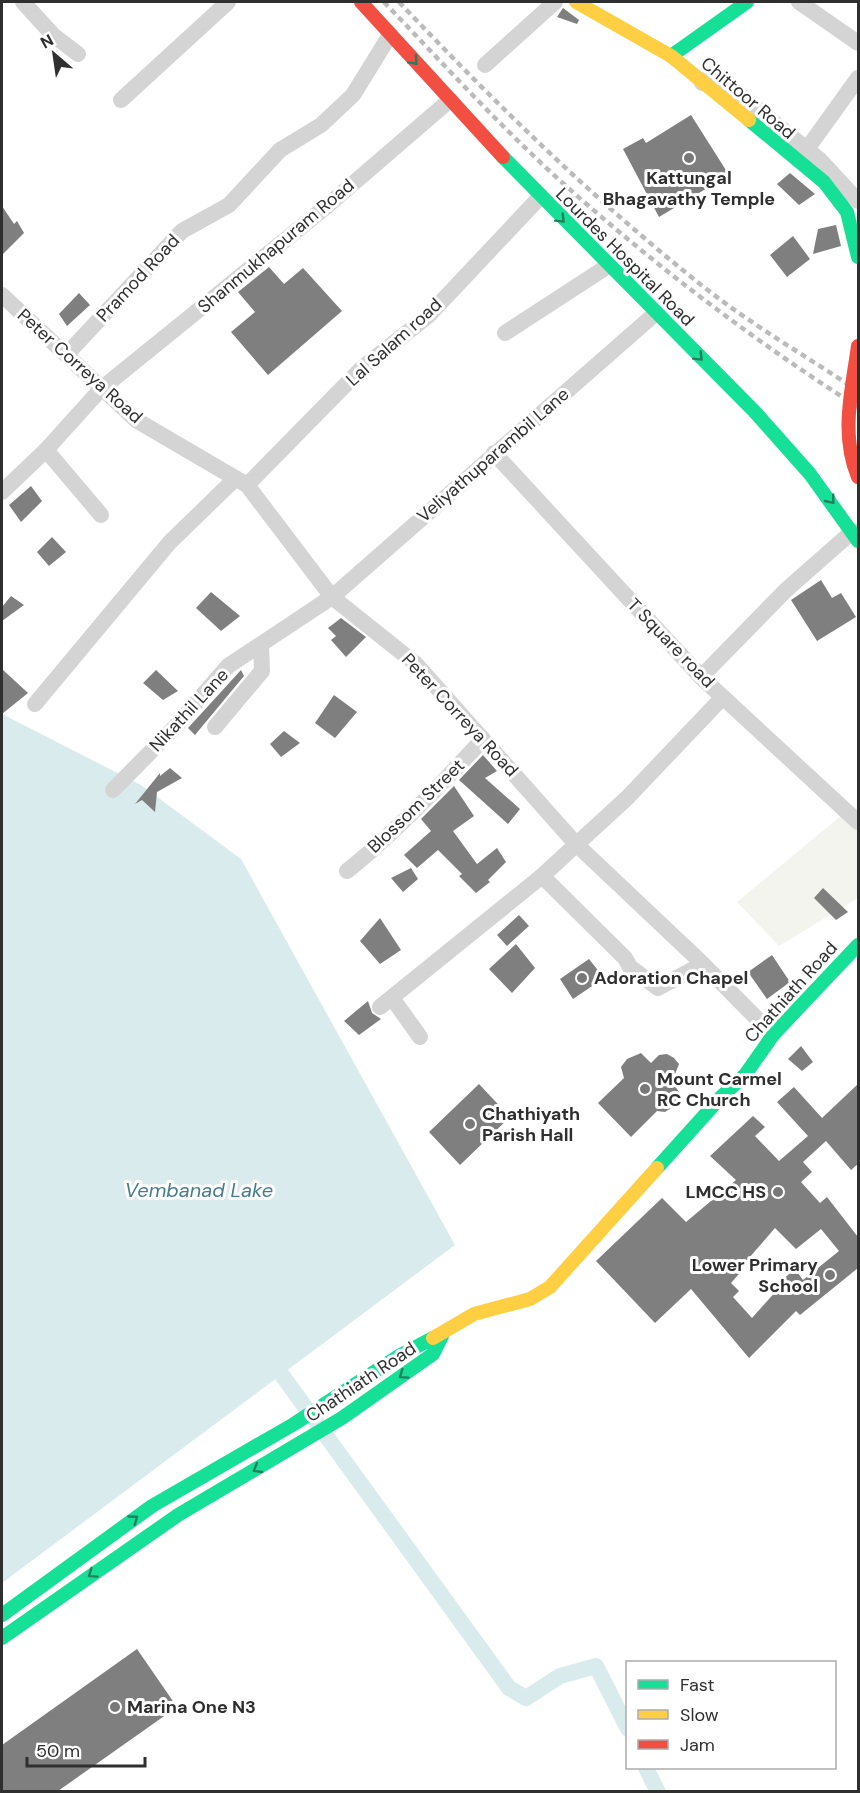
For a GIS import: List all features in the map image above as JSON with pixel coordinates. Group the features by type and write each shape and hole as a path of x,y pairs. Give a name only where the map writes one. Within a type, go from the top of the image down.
{"main road":[{"name":"Lourdes Hospital Road","path":"361,2 540,197 783,441 845,518 856,536"},
{"name":"Chittoor Road","path":"576,2 671,56 824,182 847,212 858,257"},
{"path":"671,56 735,5"},
{"path":"858,346 848,438 849,458 858,477"},
{"name":"Chathiath Road","path":"2,1616 152,1506 294,1424 407,1351 443,1334 474,1314 530,1299 550,1287 721,1097 745,1075 773,1035 858,945"},
{"name":"Chathiath Road","path":"2,1638 178,1515 292,1457 308,1440 433,1354 443,1334"},
{"path":"352,1388 370,1416"},
{"path":"278,1432 292,1457"}],"street":[{"path":"23,2 53,35 78,54"},
{"path":"121,100 228,2"},
{"path":"485,65 555,2"},
{"path":"799,2 858,44"},
{"name":"Pramod Road","path":"67,354 182,231 229,205 280,150 321,125 353,95 390,35"},
{"path":"705,85 712,74 718,77 807,149 858,201"},
{"path":"807,149 858,78"},
{"name":"Shanmukhapuram Road","path":"2,492 46,450 100,389 327,206 450,100"},
{"name":"Lal Salam road","path":"35,704 170,542 242,482 362,368 428,316 540,197"},
{"path":"505,333 608,266"},
{"name":"Peter Correya Road","path":"2,294 67,354 100,389 136,420 242,482 332,597 416,664 576,844 703,964 773,1035"},
{"name":"Veliyathuparambil Lane","path":"332,597 656,313"},
{"path":"46,450 101,515"},
{"name":"T Square road","path":"494,453 701,677 858,822"},
{"path":"701,677 786,590 856,536"},
{"name":"Nikathil Lane","path":"113,790 176,726 228,666 332,597"},
{"path":"215,727 262,671 261,644"},
{"path":"420,1037 386,1003 559,863 576,844 627,798 723,697"},
{"name":"Blossom Street","path":"347,871 373,850 442,783 483,739"},
{"path":"542,876 625,958 630,968 658,988 703,964"}],"shaded area":[{"path":"849,809 858,816 858,898 779,946 737,902"}],"water":[{"name":"Vembanad Lake","path":"2,714 141,785 241,859 455,1245 2,1583"}],"building":[{"path":"563,8 579,20 577,24 557,17"},
{"name":"Kattungal Bhagavathy Temple","path":"691,115 729,175 659,217 623,149 643,138 646,143"},
{"path":"790,173 815,194 799,205 777,184"},
{"path":"2,206 14,224 17,221 24,233 2,255"},
{"path":"836,225 841,246 813,254 818,229"},
{"path":"793,236 810,259 787,277 770,255"},
{"path":"269,267 284,284 303,268 342,311 268,375 231,332 255,312 238,292"},
{"path":"79,293 90,305 67,326 59,314"},
{"path":"31,486 42,501 21,522 9,505"},
{"path":"52,537 66,552 49,566 37,552"},
{"path":"821,580 832,598 841,593 856,617 817,641 791,600"},
{"path":"211,592 240,616 221,631 196,608"},
{"path":"11,596 24,605 2,621 2,607"},
{"path":"341,618 366,637 346,657 331,640 336,636 328,628"},
{"path":"2,669 28,693 2,714"},
{"path":"156,670 178,691 163,700 143,683"},
{"path":"241,670 244,676 195,735 188,728"},
{"path":"334,695 357,712 335,738 315,723"},
{"path":"284,731 300,743 281,757 270,744"},
{"path":"483,755 497,771 485,778 520,809 508,824 459,780"},
{"path":"170,768 182,778 157,792 155,812 142,800 135,804 160,773 160,776"},
{"path":"454,786 474,816 453,831 477,864 497,848 506,862 488,880 490,882 476,893 459,876 462,874 438,850 417,868 404,855 431,831 421,819"},
{"path":"411,868 418,879 403,892 391,878"},
{"path":"823,888 848,912 836,920 814,898"},
{"path":"519,915 529,926 507,946 497,935"},
{"path":"380,918 401,950 380,964 360,941"},
{"path":"516,944 535,968 512,993 489,969"},
{"path":"772,955 790,982 767,999 748,972"},
{"name":"Adoration Chapel","path":"589,959 604,978 573,999 560,979"},
{"path":"368,1001 372,1013 381,1019 359,1035 344,1021"},
{"path":"801,1046 813,1062 802,1071 788,1059"},
{"name":"Mount Carmel RC Church","path":"641,1053 651,1063 659,1055 667,1054 674,1058 679,1064 672,1082 682,1096 677,1104 665,1112 657,1111 631,1137 598,1103 624,1078 621,1067 627,1059"},
{"name":"Chathiyath Parish Hall","path":"479,1084 510,1117 460,1165 429,1132"},
{"path":"858,1084 858,1164 851,1170 826,1141 803,1162 812,1172 801,1182 820,1203 827,1197 858,1237 858,1268 800,1315 796,1311 749,1358 691,1289 655,1323 596,1261 662,1198 686,1222 736,1180 710,1156 753,1116 765,1127 755,1136 779,1161 808,1136 777,1102 794,1087 822,1118","holes":["775,1228 796,1249 821,1229 839,1251 803,1280 795,1269 776,1285 778,1289 752,1318 733,1297 739,1291 731,1283 744,1268 742,1266"]},
{"path":"137,1649 177,1707 58,1791 2,1791 2,1745"}],"waterway":[{"path":"282,1375 509,1688 526,1698 560,1676 596,1666 626,1725"},
{"path":"646,1769 658,1792"}],"railway":[{"path":"384,2 510,133 590,207 720,312 788,361 858,407"},
{"path":"399,2 471,76 621,218 738,313 858,391"}],"traffic: fast":[{"path":"671,56 747,2"},
{"path":"749,120 824,182 847,212 858,257"},
{"path":"503,157 755,412 810,474 858,541"},
{"path":"657,1168 721,1097 745,1075 773,1035 858,945"},
{"path":"2,1638 178,1515 342,1418 433,1354 442,1336"},
{"path":"2,1615 152,1506 294,1424 399,1356 433,1338"}],"traffic: slow":[{"path":"576,2 671,56 749,120"},
{"path":"433,1338 474,1314 530,1299 550,1287 657,1168"}],"traffic: jam":[{"path":"361,2 503,157"},
{"path":"858,346 849,412 850,445 858,477"}],"place":[{"name":"Kattungal Bhagavathy Temple","path":"689,158"},
{"name":"Adoration Chapel","path":"582,978"},
{"name":"Mount Carmel RC Church","path":"645,1089"},
{"name":"Chathiyath Parish Hall","path":"470,1124"},
{"name":"LMCC HS","path":"778,1192"},
{"name":"Lower Primary School","path":"830,1275"},
{"name":"Marina One N3","path":"115,1707"}]}
